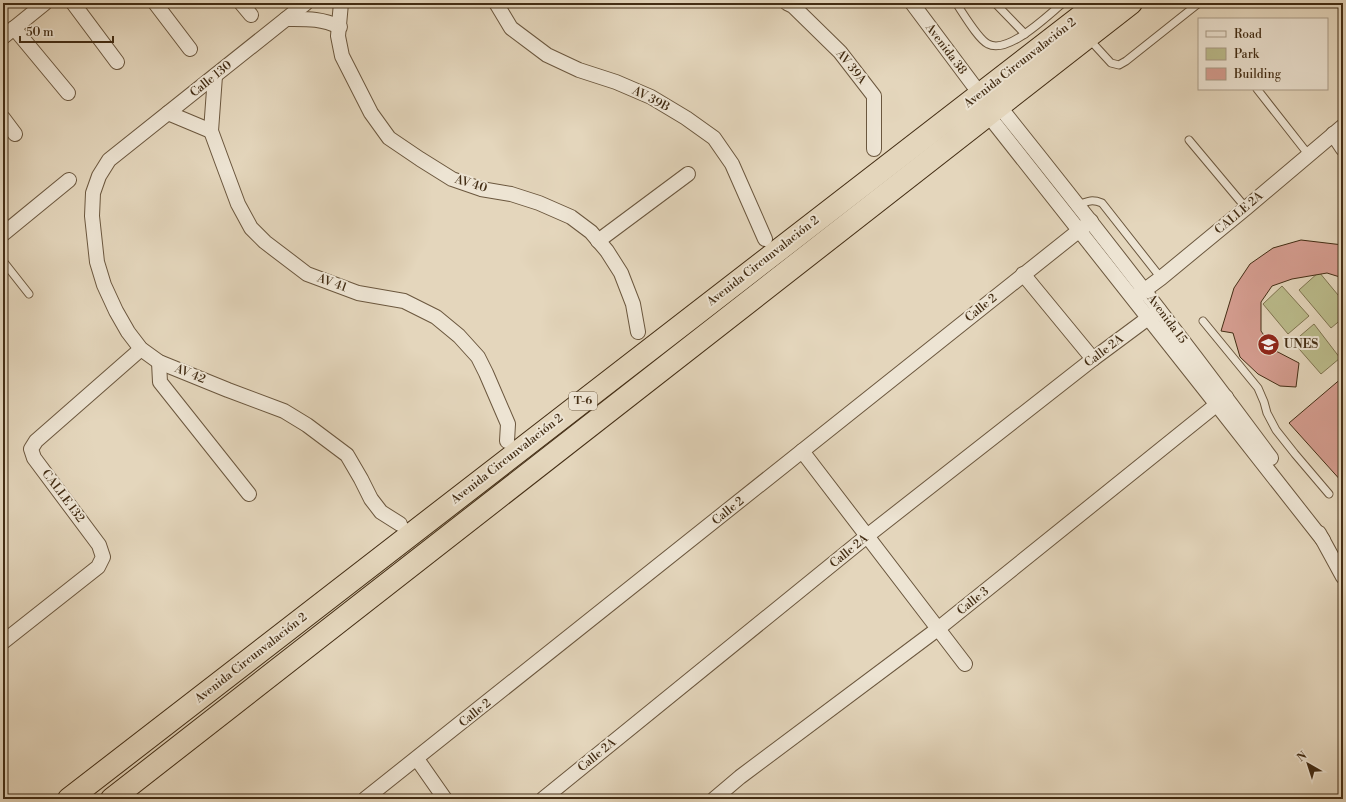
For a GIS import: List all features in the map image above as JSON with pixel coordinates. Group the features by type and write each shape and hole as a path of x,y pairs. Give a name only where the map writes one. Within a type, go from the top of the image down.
{"highway":[{"name":"Avenida Circunvalación 2","path":"69,799 1098,3"},
{"name":"Avenida Circunvalación 2","path":"112,799 1131,3"}],"street":[{"path":"45,3 8,32 68,93"},
{"path":"73,3 117,62"},
{"path":"155,3 190,48"},
{"path":"241,3 251,15"},
{"name":"Calle 130","path":"115,155 306,3"},
{"name":"AV 40","path":"341,3 338,36 342,56 371,113 389,138 452,179 481,188 511,194 539,203 571,217 591,232 621,273 633,304 638,332"},
{"name":"AV 39B","path":"496,3 511,28 547,55 579,70 616,82 651,97 686,118 714,138 732,164 764,238"},
{"name":"AV 39A","path":"787,3 840,52 874,96 874,149"},
{"name":"Avenida 38","path":"912,3 980,94 994,110"},
{"path":"286,20 311,19 326,21 340,27"},
{"name":"AV 41","path":"215,76 211,131 238,204 251,228 265,242 307,274 358,293 404,301 436,317 459,336 478,357 508,424 507,441"},
{"name":"Avenida 15","path":"994,110 1078,205 1144,290 1154,314 1222,401 1323,540 1343,577"},
{"name":"Avenida 15","path":"994,110 1079,230 1133,299 1154,314"},
{"path":"168,114 211,131"},
{"path":"3,118 15,134"},
{"path":"1338,130 1343,149"},
{"name":"CALLE 2A","path":"1133,299 1161,278 1246,208 1338,130"},
{"name":"AV 42","path":"115,155 109,160 99,176 93,192 92,216 94,242 102,277 116,311 128,332 141,349 159,362 284,411 307,425 347,455 362,479 371,499 381,512 400,524"},
{"path":"598,241 688,174"},
{"path":"3,234 69,180"},
{"name":"Calle 2","path":"365,799 1091,221"},
{"path":"1023,274 1093,359"},
{"name":"Calle 2A","path":"543,799 867,536 1093,359 1154,314"},
{"name":"CALLE 132","path":"3,642 98,568 103,557 99,545 34,458 31,449 36,441 141,349"},
{"path":"159,362 160,382 249,494"},
{"name":"Calle 3","path":"714,799 740,777 939,628 1222,401"},
{"path":"802,451 939,628 965,664"},
{"path":"417,759 445,799"}],"lane":[{"path":"956,3 981,38 988,44 997,47 1016,40 1063,3"},
{"path":"995,3 1025,34"},
{"path":"1087,38 1111,63 1119,65 1199,3"},
{"path":"1258,90 1308,154"},
{"path":"1189,140 1246,208"},
{"path":"1078,205 1095,200 1102,203 1161,278"},
{"path":"3,262 29,294"},
{"path":"1203,321 1258,388 1267,413 1276,430 1328,494"}],"green space":[{"path":"1319,272 1343,301 1343,318 1331,328 1299,290"},
{"path":"1282,286 1309,316 1288,334 1263,304"},
{"path":"1314,324 1340,358 1321,374 1293,342"}],"building":[{"path":"1301,240 1343,245 1343,278 1327,273 1292,279 1272,286 1261,302 1261,331 1274,350 1299,363 1296,387 1280,386 1258,374 1240,357 1233,333 1221,331 1234,288 1250,264 1273,248"},
{"path":"1343,377 1343,483 1289,423"}],"place":[{"name":"UNES","path":"1268,344"}]}
